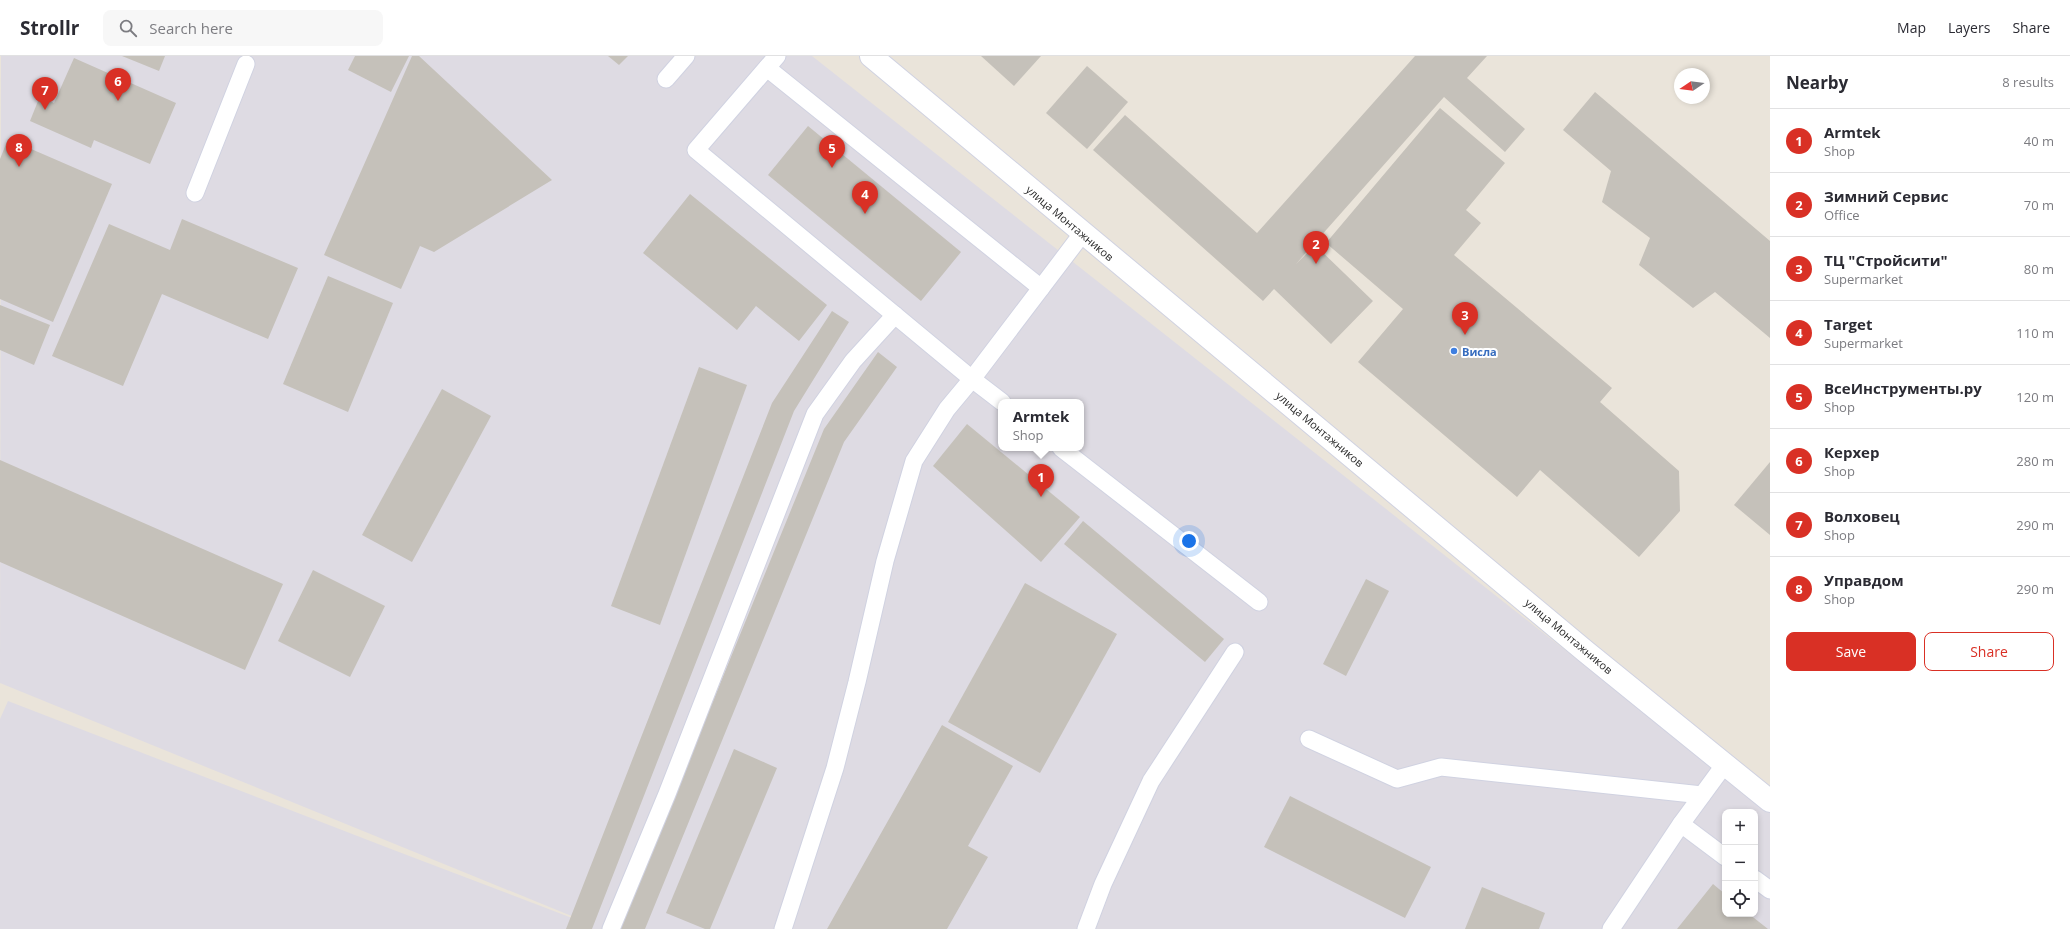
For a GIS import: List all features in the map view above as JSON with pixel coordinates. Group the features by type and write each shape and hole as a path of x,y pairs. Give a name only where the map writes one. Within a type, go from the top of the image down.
{"main road":[{"name":"улица Монтажников","path":"871,56 1082,234 1770,801"}],"lane":[{"path":"666,79 686,56"},
{"path":"998,399 894,315 696,150 772,62 1041,288"},
{"path":"195,193 246,64"},
{"path":"783,929 835,768 857,682 885,560 914,461 947,409 972,379 1082,234"},
{"path":"611,929 667,794 815,414 853,361 894,315"},
{"path":"1065,451 1259,602"},
{"path":"1086,929 1103,884 1151,781 1235,652"},
{"path":"1309,739 1397,779 1441,767 1702,795"},
{"path":"1612,929 1681,824 1726,764"},
{"path":"1681,824 1722,854"},
{"path":"1758,881 1770,890"}],"shaded area":[{"path":"1,56 812,56 1770,812 1770,929 570,929 574,917 0,683"},
{"path":"8,701 572,918 567,929 0,929 0,719"}],"building":[{"path":"122,56 165,56 159,71"},
{"path":"355,56 409,56 391,92 348,70"},
{"path":"412,56 419,56 552,180 434,252 420,246 401,289 324,255"},
{"path":"608,56 628,56 619,65"},
{"path":"981,56 1041,56 1014,86"},
{"path":"1415,56 1487,56 1467,78 1525,129 1505,152 1444,97 1296,264 1315,245 1373,301 1331,344 1274,289 1263,301 1093,150 1125,115 1257,233"},
{"path":"74,58 176,103 150,164 94,140 91,148 30,121 40,96 54,103"},
{"path":"1087,66 1128,102 1087,149 1046,113"},
{"path":"1595,92 1770,241 1770,338 1715,292 1693,308 1639,265 1650,238 1602,202 1611,171 1563,130"},
{"path":"1440,108 1505,163 1466,210 1481,223 1454,255 1612,388 1600,402 1679,471 1680,511 1639,557 1540,470 1517,497 1358,362 1403,309 1326,243"},
{"path":"808,126 961,252 921,301 768,175"},
{"path":"8,139 112,184 53,322 0,299 0,159"},
{"path":"690,194 827,305 799,341 756,306 737,330 643,253"},
{"path":"182,219 298,268 268,339 162,294 123,386 52,356 109,224 170,250"},
{"path":"328,276 393,303 348,412 283,384"},
{"path":"0,305 50,325 34,365 0,350"},
{"path":"832,311 849,322 794,411 592,929 566,929 772,403"},
{"path":"878,352 897,367 844,442 645,929 620,929 824,429"},
{"path":"699,367 747,385 660,625 611,606"},
{"path":"442,389 491,416 412,562 362,535"},
{"path":"967,424 1080,517 1041,562 933,466"},
{"path":"0,460 283,584 245,670 0,562"},
{"path":"1770,462 1770,535 1734,505"},
{"path":"1083,521 1224,639 1205,662 1064,544"},
{"path":"313,570 385,606 350,677 278,641"},
{"path":"1366,579 1389,591 1346,676 1323,664"},
{"path":"1025,583 1117,634 1040,773 948,722"},
{"path":"942,725 1013,766 968,846 988,857 947,929 827,929"},
{"path":"734,749 777,768 710,929 705,929 666,913"},
{"path":"1290,796 1431,867 1405,918 1264,847"},
{"path":"1713,884 1722,892 1722,917 1753,917 1768,929 1677,929"},
{"path":"1482,887 1545,913 1539,929 1465,929"}],"place":[{"name":"Керхер","path":"118,101"},
{"name":"Волховец","path":"45,110"},
{"name":"Управдом","path":"19,167"},
{"name":"ВсеИнструменты.ру","path":"832,168"},
{"name":"Target","path":"865,214"},
{"name":"Зимний Сервис","path":"1316,264"},
{"name":"ТЦ \"Стройсити\"","path":"1465,335"},
{"name":"Висла","path":"1454,351"},
{"name":"Armtek","path":"1041,497"}]}
